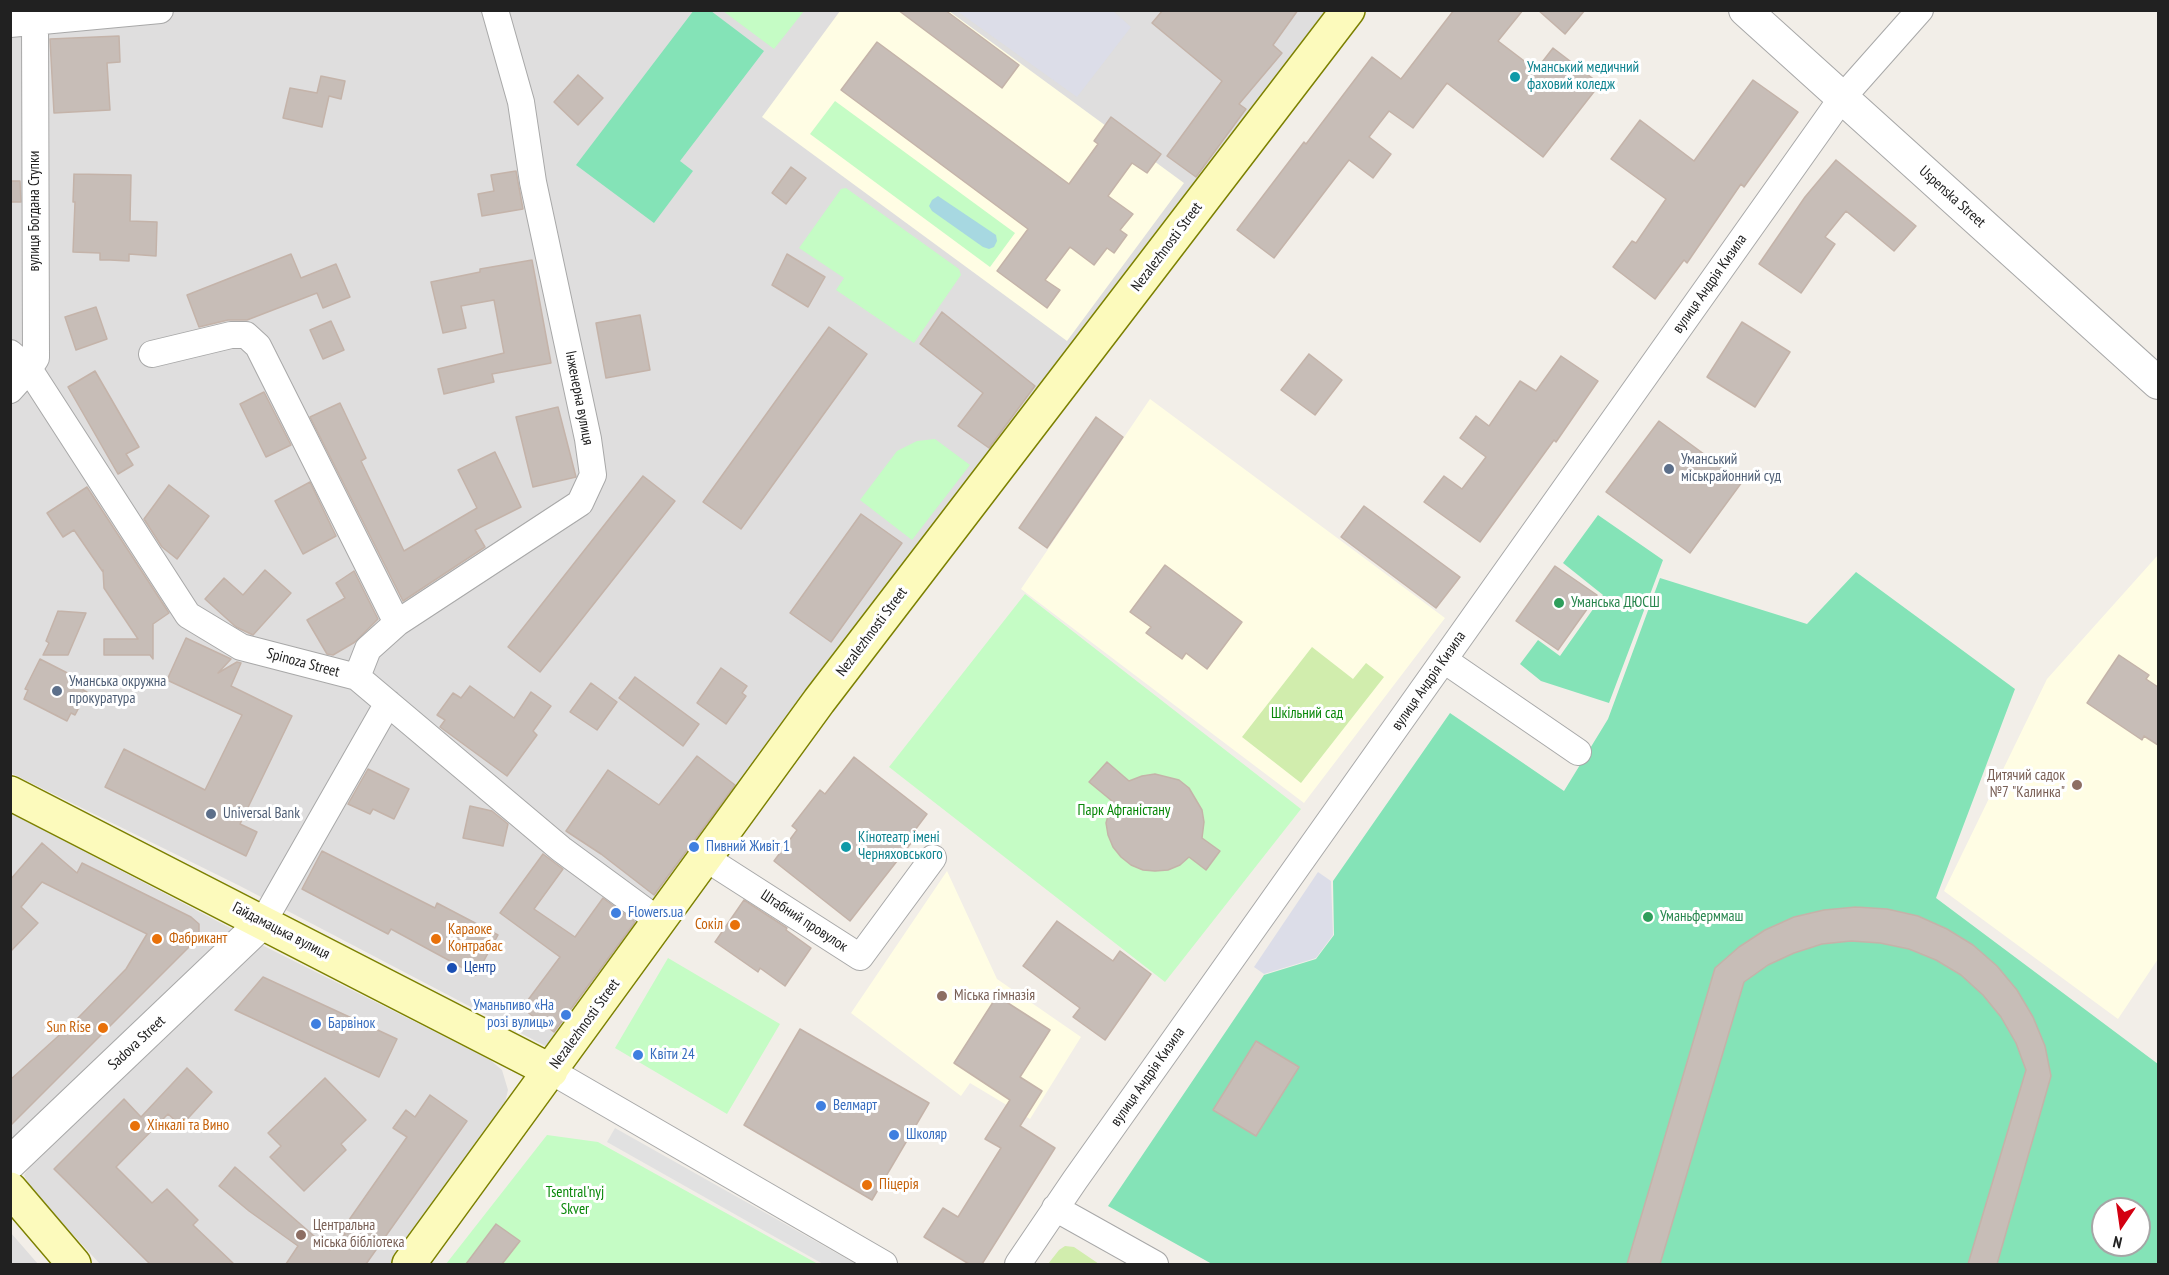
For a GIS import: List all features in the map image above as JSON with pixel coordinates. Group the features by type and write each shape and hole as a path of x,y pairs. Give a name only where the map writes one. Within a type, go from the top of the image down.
{"main road":[{"name":"Nezalezhnosti Street","path":"409,1264 819,701 1348,10"},
{"name":"Гайдамацька вулиця","path":"10,793 551,1071"},
{"path":"10,1189 74,1264"}],"street":[{"path":"22,23 160,10"},
{"name":"Інженерна вулиця","path":"357,677 368,649 397,623 580,503 593,475 588,439 533,182 521,102 495,10"},
{"name":"Uspenska Street","path":"1745,10 2158,383"},
{"name":"вулиця Андрія Кизила","path":"1018,1264 1055,1208 1842,98 1920,10"},
{"name":"вулиця Богдана Ступки","path":"10,390 20,361 36,358 22,23"},
{"path":"152,354 231,335 246,335 258,346 397,623"},
{"name":"Spinoza Street","path":"20,361 188,615 241,647 357,677 561,849 659,921"},
{"path":"1444,660 1578,752"},
{"path":"263,922 388,703"},
{"name":"Штабний провулок","path":"704,857 860,957 933,858"},
{"name":"Sadova Street","path":"10,1163 263,922"},
{"path":"551,1071 884,1264"},
{"path":"1055,1208 1155,1264"}],"shaded area":[{"path":"10,11 1337,11 553,1050 240,886 11,773"},
{"path":"840,11 949,11 1184,183 1067,341 762,117"},
{"path":"957,11 1113,11 1131,27 1077,97"},
{"path":"1150,399 1445,618 1304,803 1021,589"},
{"name":"Дитячий садок №7 \"Калинка\"","path":"2158,555 2158,959 2118,1019 1944,891 2047,679"},
{"path":"11,813 236,931 11,1148"},
{"name":"Міська гімназія","path":"947,871 997,979 1081,1037 1030,1119 970,1083 961,1096 851,1013"},
{"path":"1318,872 1331,881 1333,935 1316,958 1264,974 1254,967"},
{"path":"260,944 489,1059 502,1070 508,1090 503,1111 392,1264 100,1264 31,1189 24,1175 35,1159"},
{"path":"615,1128 856,1264 823,1264 607,1142"},
{"path":"11,1233 38,1264 11,1264"}],"green space":[{"path":"694,10 711,11 764,51 680,161 693,171 654,223 576,165"},
{"path":"723,10 804,11 774,49"},
{"path":"835,101 1015,233 990,267 810,134"},
{"path":"846,188 959,269 961,275 914,343 836,290 844,278 799,248 841,189"},
{"path":"935,439 970,465 912,540 860,500 897,451 917,441"},
{"path":"1598,515 1663,560 1609,703 1541,681 1520,664 1538,640 1560,656 1603,595 1563,563"},
{"name":"Уманьферммаш","path":"1856,572 2015,689 1936,898 2158,1064 2158,1264 1212,1264 1108,1206 1264,975 1316,959 1334,935 1333,881 1450,713 1564,791 1608,719 1660,578 1807,624"},
{"name":"Парк Афганістану","path":"1025,594 1301,809 1165,982 889,767"},
{"name":"Шкільний сад","path":"1312,647 1353,679 1366,663 1384,677 1301,783 1242,737"},
{"path":"668,958 780,1024 727,1114 615,1048"},
{"name":"Tsentral'nyj Skver","path":"547,1135 598,1142 818,1264 446,1264"},
{"path":"1065,1246 1074,1247 1099,1264 1048,1264"}],"water":[{"path":"938,196 996,235 997,241 994,247 989,249 983,247 932,211 929,206"}],"building":[{"path":"898,10 945,10 1019,65 1002,88"},
{"path":"1163,10 1298,10 1273,45 1282,53 1239,104 1246,109 1196,177 1167,156 1222,81 1152,23"},
{"path":"1454,10 1523,10 1498,41 1536,70 1553,48 1600,84 1543,157 1447,83 1413,128 1389,111 1369,137 1391,154 1373,178 1349,160 1274,258 1237,230 1372,57 1401,79"},
{"path":"1538,10 1585,10 1565,34"},
{"path":"119,36 120,62 107,63 110,110 54,113 50,39"},
{"path":"877,42 1069,184 1098,144 1094,141 1111,117 1161,154 1147,173 1132,163 1108,196 1133,214 1120,230 1127,235 1114,253 1107,248 1094,265 1070,247 1045,280 1060,290 1047,308 997,271 1028,229 841,90"},
{"path":"578,75 603,98 578,125 554,102"},
{"path":"321,76 345,81 341,99 329,96 322,127 283,118 290,88 317,93"},
{"path":"1753,80 1798,112 1744,187 1741,184 1687,263 1684,260 1655,299 1613,267 1632,241 1636,243 1666,199 1611,159 1640,120 1694,161"},
{"path":"1836,160 1916,226 1894,251 1846,211 1825,237 1835,244 1801,293 1759,264 1805,197"},
{"path":"791,167 806,178 786,204 772,193"},
{"path":"516,171 523,209 482,216 478,194 494,191 491,175"},
{"path":"74,174 131,175 130,221 157,222 156,256 129,254 129,261 100,260 100,253 73,252"},
{"path":"10,181 20,181 21,202 10,202"},
{"path":"291,254 301,278 336,264 350,297 323,308 317,293 247,320 228,320 199,327 187,295"},
{"path":"787,254 825,277 808,307 772,285"},
{"path":"532,260 551,363 492,374 494,382 444,394 438,369 504,353 494,300 461,306 466,328 443,333 431,282 480,272 480,269"},
{"path":"96,307 107,339 76,350 65,317"},
{"path":"942,312 1035,386 989,448 958,426 983,393 920,344"},
{"path":"640,315 650,370 606,378 596,323"},
{"path":"331,321 344,350 323,359 310,330"},
{"path":"1742,322 1790,352 1755,407 1707,377"},
{"path":"829,327 867,354 741,529 703,502"},
{"path":"1309,354 1342,380 1315,415 1281,390"},
{"path":"1561,356 1598,381 1556,442 1554,440 1480,542 1424,502 1444,476 1462,489 1486,457 1460,438 1476,416 1489,426 1520,381 1536,391"},
{"path":"95,371 139,447 126,454 133,465 118,474 68,387"},
{"path":"264,392 291,445 266,457 240,404"},
{"path":"340,403 366,458 361,461 404,551 477,508 458,470 495,452 521,507 475,530 485,547 403,601 310,417"},
{"path":"558,407 576,477 533,487 516,417"},
{"path":"1096,417 1123,437 1047,548 1019,528"},
{"path":"1659,421 1742,482 1690,553 1606,492"},
{"path":"643,476 675,501 540,672 508,647"},
{"path":"310,482 336,536 303,554 275,501"},
{"path":"169,485 209,516 177,559 162,547 144,519"},
{"path":"87,487 169,613 153,624 153,659 150,655 104,655 104,639 138,639 104,588 103,570 103,572 74,530 63,537 47,513"},
{"path":"1364,506 1460,577 1436,608 1341,537"},
{"path":"861,514 902,543 831,642 790,613"},
{"path":"1165,565 1242,622 1207,669 1186,653 1182,659 1146,633 1151,627 1130,612"},
{"path":"1555,566 1597,595 1558,650 1516,621"},
{"path":"265,570 291,593 253,635 236,627 205,599 224,578 243,595"},
{"path":"354,571 378,619 355,642 333,655 327,654 307,620 345,598 336,583"},
{"path":"58,611 86,613 68,655 43,655 49,643 46,641"},
{"path":"186,638 231,659 218,673 237,662 241,663 231,686 292,716 240,824 257,832 246,856 105,787 124,749 205,790 242,715 167,680"},
{"path":"2119,655 2149,675 2146,679 2158,687 2158,745 2144,736 2142,740 2087,703"},
{"name":"Уманська окружна прокуратура","path":"40,659 87,683 83,690 87,692 75,715 71,713 67,721 24,699 28,690 25,689"},
{"path":"721,668 747,686 742,693 746,696 726,724 697,703"},
{"path":"635,677 699,724 683,746 619,698"},
{"path":"591,683 617,702 597,730 570,712"},
{"path":"470,686 514,718 531,692 551,706 533,731 537,735 507,776 440,727 445,720 437,715 453,693 461,698"},
{"path":"697,756 735,785 654,895 601,854 566,831 608,770 659,805"},
{"name":"Кінотеатр імені Черняховського","path":"854,757 927,814 915,830 919,833 850,921 774,861 797,830 792,826 820,790 825,794"},
{"path":"1107,762 1129,781 1155,774 1179,780 1189,788 1202,810 1204,822 1202,838 1220,851 1206,870 1189,857 1180,865 1168,870 1155,871 1143,870 1131,865 1121,857 1113,847 1106,823 1112,801 1089,782"},
{"path":"368,769 409,789 394,819 373,809 370,814 348,804"},
{"path":"470,806 492,811 508,824 503,846 463,838"},
{"path":"42,843 77,873 82,863 191,917 199,924 199,937 10,1126 10,1080 77,1019 126,969 147,934 42,882 21,907 38,923 10,952 10,880"},
{"path":"322,851 435,908 437,903 498,935 476,975 391,929 388,934 302,889"},
{"path":"543,854 563,869 534,909 575,937 603,898 635,922 554,1032 522,1008 560,957 500,913"},
{"path":"744,900 787,928 786,930 811,948 785,986 760,968 758,972 715,942"},
{"path":"1856,907 1887,909 1918,916 1947,929 1973,945 1997,966 2017,990 2033,1017 2045,1046 2051,1076 1997,1264 1968,1264 2026,1070 2016,1043 2001,1017 1983,995 1961,975 1936,960 1909,949 1880,943 1851,941 1822,944 1794,953 1768,965 1744,982 1660,1264 1627,1264 1715,968 1739,947 1765,930 1794,917 1824,910"},
{"path":"1057,921 1113,961 1120,951 1151,974 1105,1040 1073,1017 1080,1008 1023,966"},
{"name":"Барвінок","path":"263,977 397,1039 379,1077 235,1010"},
{"path":"997,996 1050,1030 1020,1077 1042,1091 1020,1126 1055,1148 982,1264 969,1264 924,1237 943,1208 958,1217 1001,1148 985,1139 1010,1100 954,1063"},
{"name":"Велмарт","path":"800,1029 929,1103 872,1200 744,1125"},
{"path":"1256,1041 1299,1067 1256,1136 1213,1110"},
{"path":"187,1068 212,1092 181,1126 168,1114 116,1167 152,1203 167,1189 198,1220 193,1225 234,1264 150,1264 54,1169 124,1099 141,1117"},
{"path":"325,1078 366,1120 341,1144 346,1150 304,1191 270,1157 281,1146 268,1133"},
{"path":"430,1095 467,1121 366,1264 286,1264 298,1246 219,1186 235,1167 330,1250 345,1234 342,1230 407,1137 393,1128 406,1110 415,1117"},
{"path":"496,1224 520,1241 502,1264 466,1264"}],"place":[{"name":"Уманський медичний фаховий коледж","path":"1515,77"},
{"name":"Уманський міськрайонний суд","path":"1669,469"},
{"name":"Уманська ДЮСШ","path":"1559,603"},
{"name":"Уманська окружна прокуратура","path":"57,691"},
{"name":"Дитячий садок №7 \"Калинка\"","path":"2077,785"},
{"name":"Universal Bank","path":"211,814"},
{"name":"Пивний Живіт 1","path":"694,847"},
{"name":"Кінотеатр імені Черняховського","path":"846,847"},
{"name":"Flowers.ua","path":"616,913"},
{"name":"Уманьферммаш","path":"1648,917"},
{"name":"Сокіл","path":"735,925"},
{"name":"Фабрикант","path":"157,939"},
{"name":"Караоке Контрабас","path":"436,939"},
{"name":"Центр","path":"452,968"},
{"name":"Міська гімназія","path":"942,996"},
{"name":"Уманьпиво «На розі вулиць»","path":"566,1015"},
{"name":"Барвінок","path":"316,1024"},
{"name":"Sun Rise","path":"103,1028"},
{"name":"Квіти 24","path":"638,1055"},
{"name":"Велмарт","path":"821,1106"},
{"name":"Хінкалі та Вино","path":"135,1126"},
{"name":"Школяр","path":"894,1135"},
{"name":"Піцерія","path":"867,1185"},
{"name":"Центральна міська бібліотека","path":"301,1235"}]}
